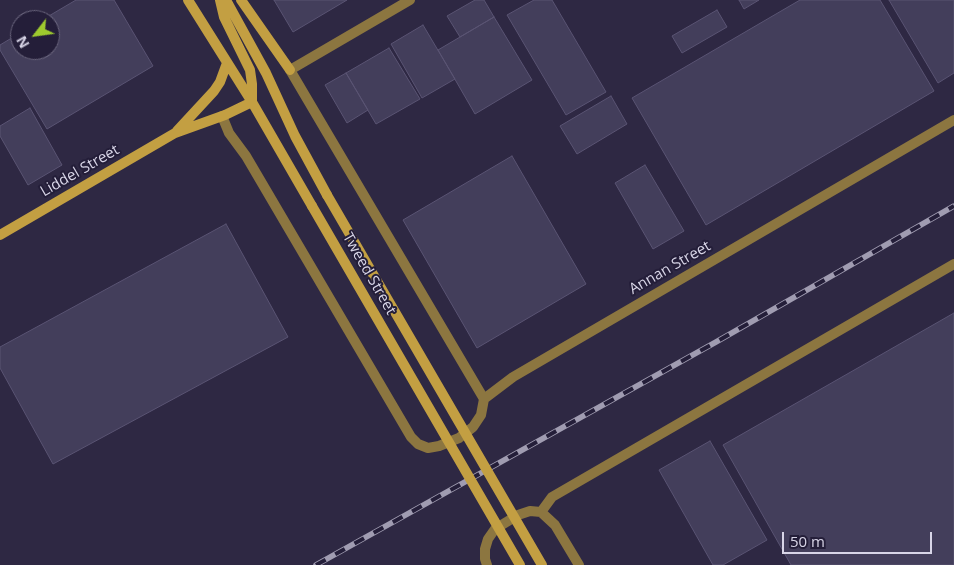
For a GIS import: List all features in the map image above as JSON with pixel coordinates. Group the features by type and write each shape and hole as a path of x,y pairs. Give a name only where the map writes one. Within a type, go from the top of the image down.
{"main road":[{"name":"Tweed Street","path":"188,0 252,102 520,565"},
{"path":"220,0 224,17 250,70 252,102"},
{"name":"Tweed Street","path":"226,0 266,73 295,136 327,195 542,565"},
{"path":"241,0 290,70"},
{"name":"Liddel Street","path":"175,133 194,115 214,91 220,82 227,63"},
{"name":"Liddel Street","path":"0,235 175,133 222,116 252,102"}],"street":[{"path":"222,116 229,133 246,156 397,410 411,437 418,444 428,448 459,438 473,427 481,415 484,399 290,70 410,0"},
{"name":"Annan Street","path":"484,399 522,372 954,120"},
{"path":"540,512 552,497 954,264"},
{"path":"487,565 485,549 488,538 495,529 518,515 530,512 540,512 555,525 578,565"}],"building":[{"path":"76,0 114,0 153,66 47,129 0,50 0,45 10,39 10,60 60,60 59,10"},
{"path":"274,0 347,0 293,32"},
{"path":"475,0 484,0 494,17 460,37 447,16"},
{"path":"534,0 552,0 606,92 566,115 507,15"},
{"path":"739,0 759,0 744,9"},
{"path":"800,0 880,0 934,91 706,225 632,98"},
{"path":"889,0 954,0 954,73 938,83"},
{"path":"717,10 727,27 682,53 672,36"},
{"path":"494,17 532,80 475,114 438,50"},
{"path":"423,25 455,79 422,98 391,44"},
{"path":"389,48 420,99 376,124 346,73"},
{"path":"346,73 368,110 347,123 325,85"},
{"path":"611,96 627,124 577,154 560,126"},
{"path":"30,108 62,165 28,185 0,136 0,126"},
{"path":"512,156 586,284 477,348 403,220"},
{"path":"645,165 684,231 653,249 615,183"},
{"path":"226,224 288,337 53,464 0,368 0,347"},
{"path":"954,313 954,565 791,565 723,445"},
{"path":"710,441 767,540 723,565 713,565 659,470"}],"railway":[{"path":"316,565 716,342 954,206"}]}
